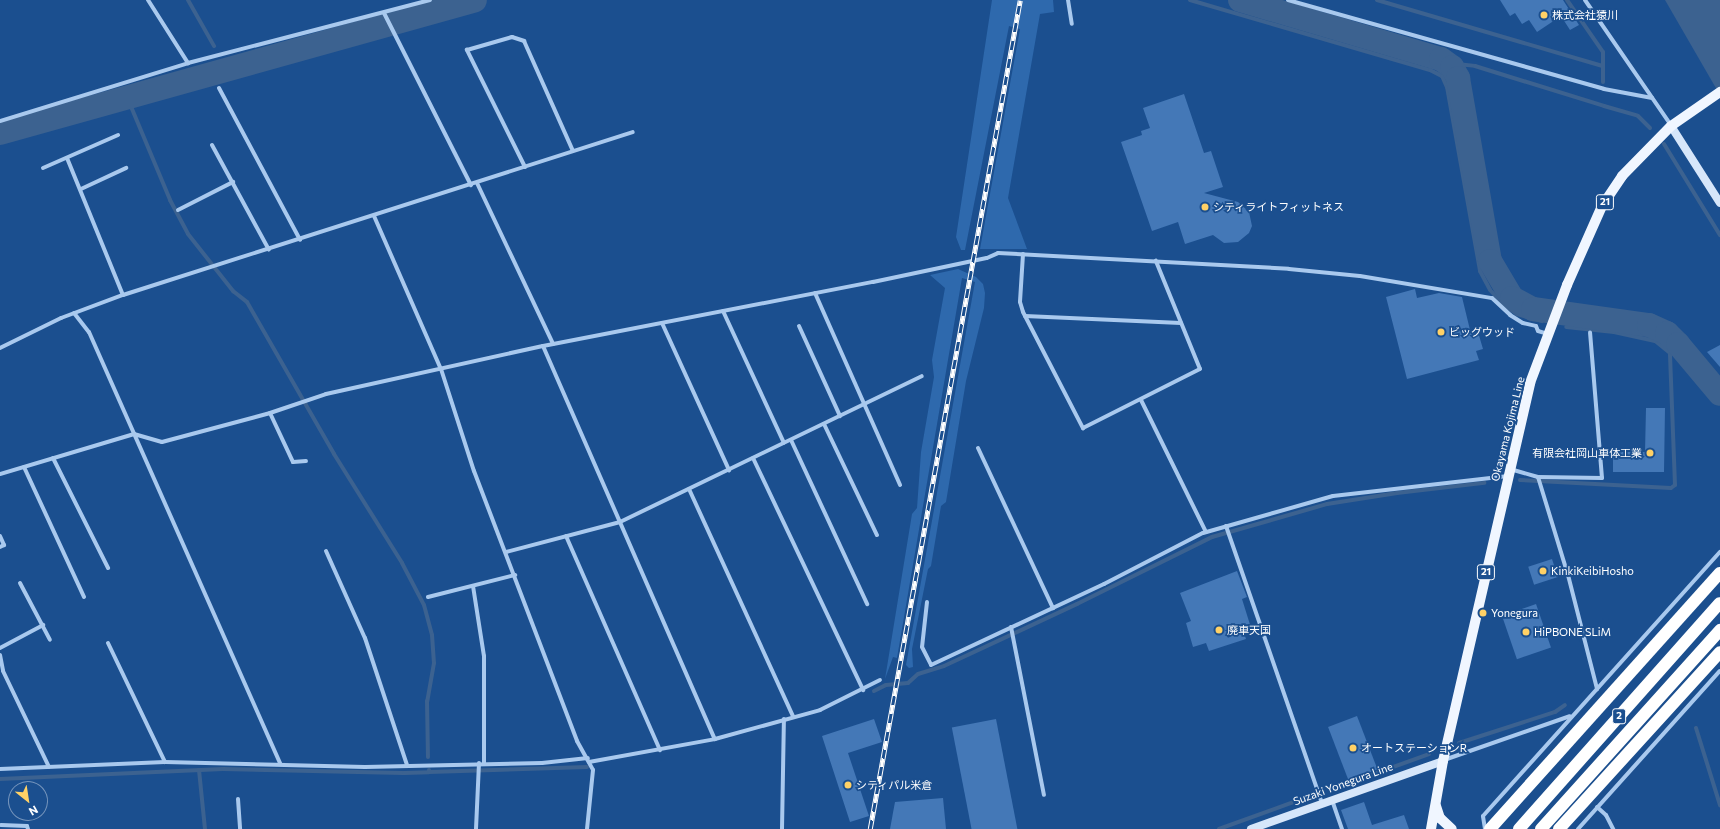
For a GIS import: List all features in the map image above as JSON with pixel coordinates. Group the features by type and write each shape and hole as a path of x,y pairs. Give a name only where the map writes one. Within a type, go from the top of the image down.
{"highway":[{"path":"1490,829 1720,573"},
{"name":"2","path":"1519,829 1720,603"},
{"name":"2","path":"1541,829 1720,630"},
{"path":"1559,829 1658,722 1720,652"}],"main road":[{"name":"Okayama Kojima Line","path":"1431,829 1443,761 1530,383 1560,304 1579,256 1612,191 1632,164 1675,123 1720,92"},
{"path":"1675,123 1720,203"},
{"name":"Suzaki Yonegura Line","path":"1251,829 1443,761"},
{"path":"1436,804 1440,818 1452,829"}],"street":[{"path":"148,0 188,63"},
{"path":"0,121 188,63 430,0"},
{"path":"1068,0 1072,24"},
{"path":"1288,0 1604,89 1652,98"},
{"path":"1585,0 1652,98 1675,123"},
{"path":"384,13 471,185"},
{"path":"525,167 467,50 512,37 524,41 573,151"},
{"path":"219,88 300,240"},
{"path":"0,347 74,313 123,296 633,132"},
{"path":"43,168 118,135"},
{"path":"212,145 269,250"},
{"path":"67,158 123,296"},
{"path":"81,190 126,168"},
{"path":"178,210 232,182"},
{"path":"477,183 553,344"},
{"path":"374,216 441,369 474,471 515,575 577,741 593,770 587,829"},
{"path":"0,474 134,434 162,442 270,413 307,398 543,346 987,258 998,253 1289,269 1360,276 1492,298 1510,315 1523,323 1536,326 1538,331 1549,334"},
{"path":"1023,254 1020,302 1025,316 1083,428 1200,369 1156,261"},
{"path":"815,293 900,485"},
{"path":"723,311 784,443"},
{"path":"74,313 89,332 280,764"},
{"path":"1025,316 1181,323"},
{"path":"662,323 729,470"},
{"path":"799,326 840,416"},
{"path":"927,602 922,647 931,665 1011,629 1206,532 1227,528 1341,494 1509,472 1539,480 1602,478 1590,332"},
{"path":"543,346 715,739"},
{"path":"506,552 620,522 865,405 922,376"},
{"path":"1141,400 1206,532"},
{"path":"270,413 293,462 306,461"},
{"path":"824,424 877,535"},
{"path":"791,440 867,604"},
{"path":"978,448 1053,608"},
{"path":"53,458 108,568"},
{"path":"753,458 863,690"},
{"path":"24,467 84,597"},
{"path":"1539,480 1568,575 1597,689"},
{"path":"689,489 793,716"},
{"path":"1227,528 1322,803"},
{"path":"0,536 4,545 0,548"},
{"path":"566,536 660,750"},
{"path":"326,551 365,638 407,765"},
{"path":"1485,829 1483,816 1570,716 1597,689 1720,552"},
{"path":"428,597 515,575"},
{"path":"20,583 50,640"},
{"path":"472,586 484,656 481,764 479,773 476,829"},
{"path":"0,648 42,625"},
{"path":"1011,629 1044,795"},
{"path":"108,643 164,762"},
{"path":"0,655 3,671 49,767"},
{"path":"1578,829 1720,671"},
{"path":"0,769 164,762 407,765 588,760 660,750 715,739 793,716 820,710 863,690 880,680"},
{"path":"1443,761 1570,716"},
{"path":"782,829 784,719"},
{"path":"238,799 240,829"},
{"path":"1332,800 1342,829"},
{"path":"1597,807 1606,815 1613,829"},
{"path":"1,825 27,826 28,829"}],"shaded area":[{"path":"992,0 1053,0 1054,12 1040,14 1008,198 1027,249 980,249 1020,29 1009,26 965,250 961,250 956,237"},
{"path":"1665,0 1720,0 1720,95 1713,83"},
{"path":"958,269 976,277 983,284 985,293 984,308 966,381 946,502 941,506 931,566 928,569 912,649 913,667 909,668 906,665 975,282 962,278 897,658 893,657 885,679 912,514 917,508 921,452 934,377 932,360 945,288 930,275"}],"building":[{"name":"株式会社猿川","path":"1500,0 1563,0 1579,25 1570,30 1561,16 1537,32 1529,20 1522,24 1515,13 1510,16"},
{"path":"1184,94 1204,153 1211,151 1223,187 1204,193 1238,202 1249,212 1252,226 1249,233 1238,242 1224,243 1213,235 1185,244 1178,222 1152,231 1121,142 1142,135 1141,131 1150,128 1143,108"},
{"path":"1415,289 1417,298 1439,293 1462,297 1471,334 1478,332 1483,349 1476,351 1479,360 1407,379 1386,297"},
{"path":"1720,345 1720,367 1707,352"},
{"path":"1646,408 1665,408 1664,472 1613,472 1613,452 1645,452"},
{"path":"1552,559 1558,577 1534,585 1528,567"},
{"path":"1237,571 1247,597 1242,599 1252,631 1244,633 1246,639 1209,651 1206,643 1193,647 1186,623 1191,621 1180,593"},
{"path":"1536,604 1551,647 1517,659 1502,616"},
{"path":"1357,716 1377,769 1348,780 1328,727"},
{"name":"シティパル米倉","path":"874,719 882,742 848,753 869,816 850,822 822,736"},
{"path":"996,719 1017,829 972,829 952,728"},
{"path":"943,798 946,829 890,829 895,802"},
{"path":"1364,802 1372,825 1404,815 1409,829 1348,829 1341,810"}],"waterway":[{"path":"188,0 214,46"},
{"path":"0,133 475,0"},
{"path":"1190,0 1430,70 1442,76 1447,87 1480,271 1490,290 1504,305 1517,314 1542,321"},
{"path":"1240,0 1441,59 1452,67 1458,78 1490,261 1512,298 1533,309 1649,325 1667,333 1720,394"},
{"path":"1377,0 1603,66"},
{"path":"1567,0 1603,52 1603,82"},
{"path":"222,61 227,69"},
{"path":"1452,67 1457,64 1475,66 1638,116 1650,128"},
{"path":"127,97 170,200 188,234 233,291 247,302 334,454 402,563 424,605 432,635 434,663 427,701 428,757"},
{"path":"1664,144 1720,235"},
{"path":"1520,480 1671,488 1675,485 1670,353 1655,341 1614,332 1566,327"},
{"path":"874,691 886,685 908,683 918,674 944,666 1077,604 1212,537 1327,504 1397,493 1484,483"},
{"path":"1459,743 1555,712 1565,705"},
{"path":"1696,728 1720,805"},
{"path":"1332,789 1429,754"},
{"path":"429,772 587,767"},
{"path":"0,779 223,769 404,773 429,772 429,770"},
{"path":"199,770 205,829"},
{"path":"1219,829 1313,795"}],"railway":[{"path":"870,829 1020,0"}],"place":[{"name":"株式会社猿川","path":"1544,15"},
{"name":"シティライトフィットネス","path":"1205,207"},
{"name":"ビッグウッド","path":"1441,332"},
{"name":"有限会社岡山車体工業","path":"1650,453"},
{"name":"KinkiKeibiHosho","path":"1543,571"},
{"name":"Yonegura","path":"1483,613"},
{"name":"廃車天国","path":"1219,630"},
{"name":"HiPBONE SLiM","path":"1526,632"},
{"name":"オートステーションR","path":"1353,748"},
{"name":"シティパル米倉","path":"848,785"}]}
